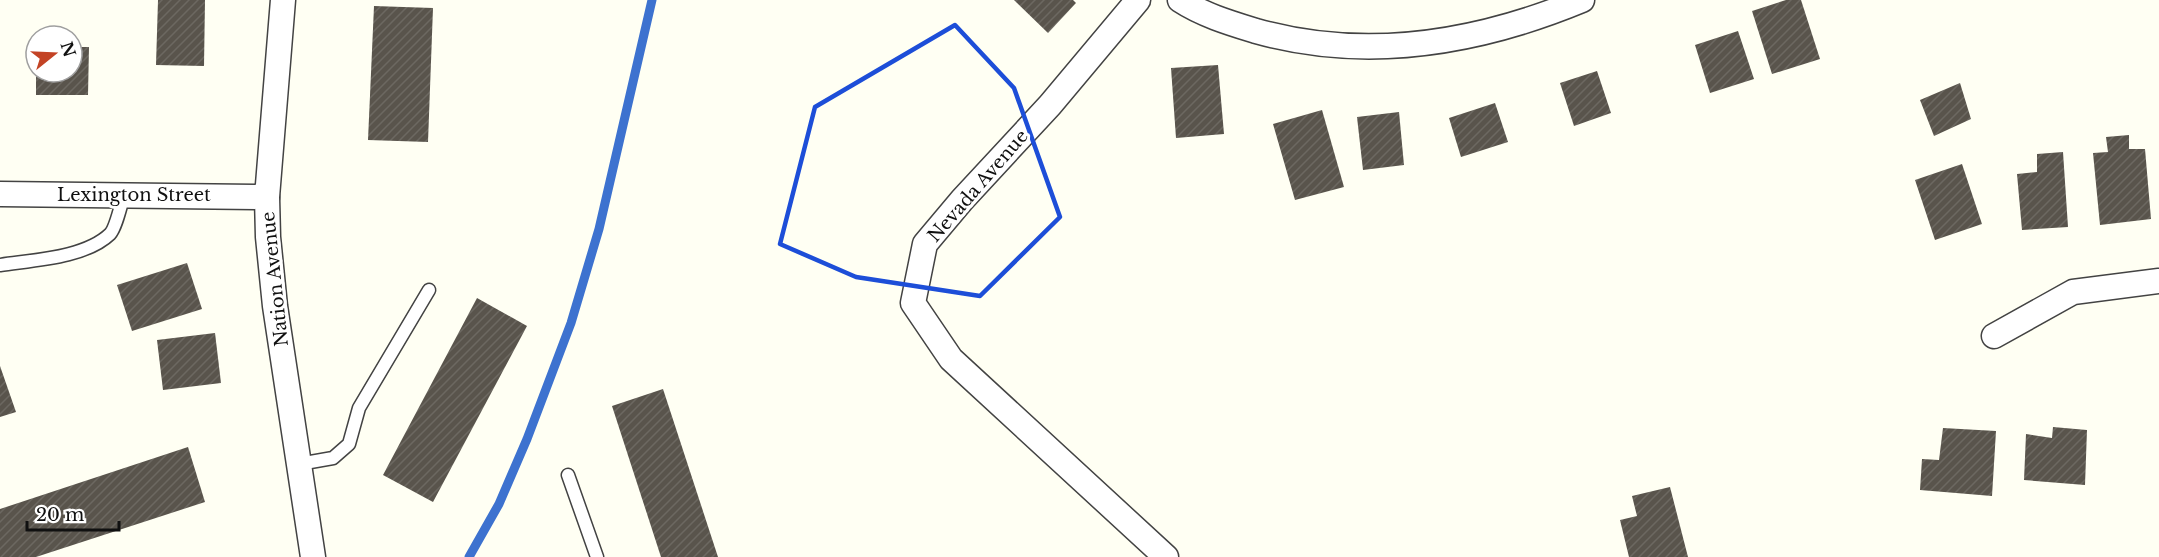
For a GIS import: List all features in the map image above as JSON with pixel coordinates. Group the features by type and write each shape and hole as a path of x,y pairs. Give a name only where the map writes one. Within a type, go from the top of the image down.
{"street":[{"name":"Nation Avenue","path":"283,0 267,197 268,237 275,306 313,557"},
{"name":"Nevada Avenue","path":"1138,0 1050,105 962,200 926,244 913,303 951,359 1166,557"},
{"path":"1180,0 1225,22 1281,38 1329,46 1375,48 1464,37 1559,10 1582,0"},
{"name":"Lexington Street","path":"0,194 267,197"},
{"path":"1994,336 2073,291 2159,281"}],"lane":[{"path":"0,265 63,256 94,245 112,233 124,195"},
{"path":"299,464 333,458 349,444 359,408 429,290"},
{"path":"568,475 597,557"}],"highlighted area":[{"path":"955,25 1014,88 1060,217 980,296 856,277 780,244 815,107"}],"building":[{"path":"158,0 205,0 204,66 156,65"},
{"path":"1014,0 1073,0 1076,3 1048,33"},
{"path":"1786,0 1801,0 1820,59 1772,74 1752,11"},
{"path":"374,6 433,8 428,142 368,140"},
{"path":"1738,31 1754,79 1710,93 1695,45"},
{"path":"84,47 89,47 88,95 36,95 36,84 84,84"},
{"path":"1218,65 1224,134 1176,138 1171,68"},
{"path":"1597,71 1611,113 1574,126 1560,83"},
{"path":"1960,83 1971,119 1934,136 1920,100"},
{"path":"1495,103 1508,142 1461,157 1449,118"},
{"path":"1322,110 1344,187 1295,200 1273,124"},
{"path":"1399,112 1404,165 1363,170 1357,117"},
{"path":"2129,135 2129,149 2145,149 2151,219 2100,225 2093,153 2108,152 2106,137"},
{"path":"2063,152 2068,227 2022,230 2017,174 2037,172 2037,154"},
{"path":"1962,164 1982,224 1935,240 1915,180"},
{"path":"187,263 202,309 132,331 117,285"},
{"path":"477,298 527,326 433,502 383,475"},
{"path":"215,333 221,383 163,390 157,340"},
{"path":"0,366 16,412 0,417"},
{"path":"663,389 718,557 661,557 612,406"},
{"path":"2053,427 2087,430 2085,485 2024,480 2026,434 2052,438"},
{"path":"1943,428 1996,431 1992,496 1920,490 1922,459 1939,460"},
{"path":"188,447 205,502 36,557 0,557 0,509"},
{"path":"1670,487 1688,557 1629,557 1620,520 1637,516 1632,496"}],"waterway":[{"path":"469,557 499,504 527,439 571,323 599,229 652,0"}]}
